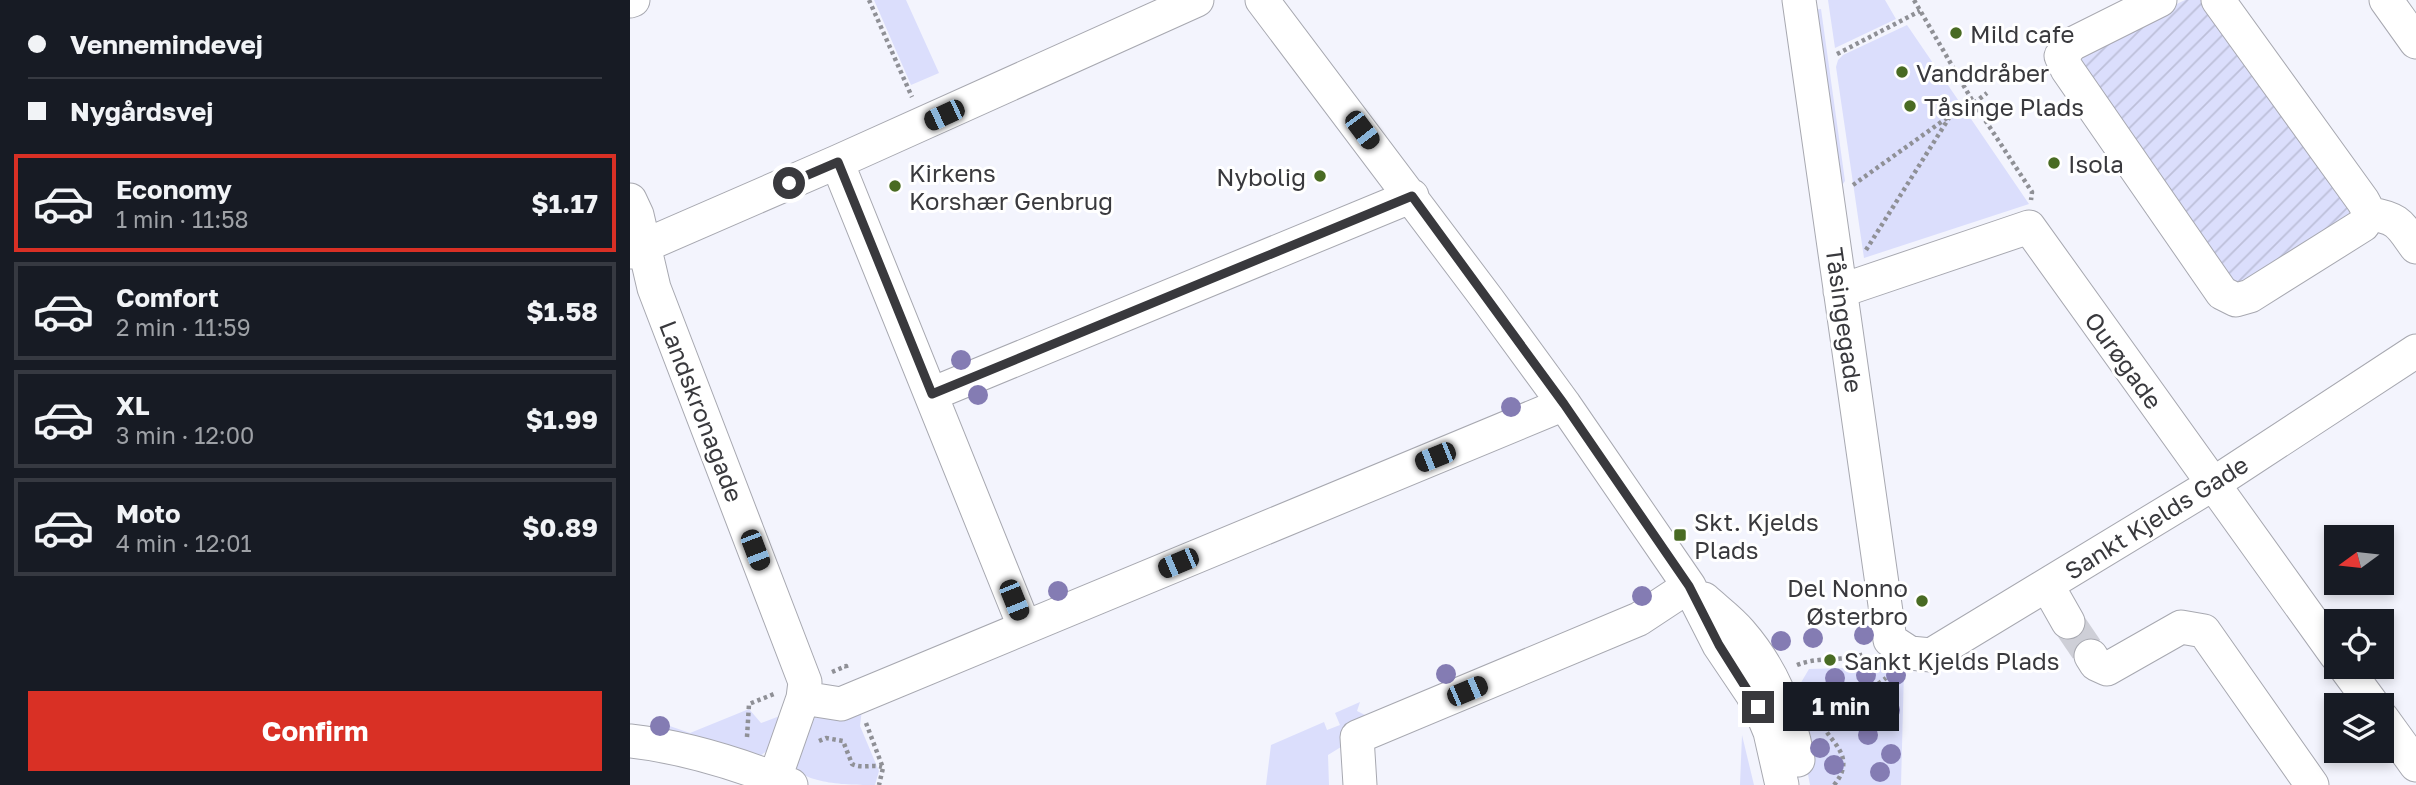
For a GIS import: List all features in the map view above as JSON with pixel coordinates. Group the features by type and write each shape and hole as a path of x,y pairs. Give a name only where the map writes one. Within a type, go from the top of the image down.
{"street":[{"path":"637,250 1197,0"},
{"path":"1262,0 1412,196 1564,404 1689,586 1719,645 1752,694 1765,720 1782,785"},
{"name":"Tåsingegade","path":"1799,0 1890,640"},
{"path":"2160,0 2072,44 2061,55 2067,69 2221,293 2236,300 2250,296 2363,225 2400,224"},
{"path":"2218,0 2364,201 2400,224"},
{"path":"2386,0 2412,30"},
{"path":"838,162 1024,626"},
{"path":"932,394 1412,196"},
{"name":"Landskronagade","path":"630,200 637,215 637,250 805,682 783,782"},
{"path":"1840,291 2029,227"},
{"name":"Ourøgade","path":"2029,227 2324,638"},
{"name":"Sankt Kjelds Gade","path":"1890,640 1910,653 1931,655 2213,484 2416,351"},
{"path":"803,698 841,704 1564,404"},
{"path":"2047,584 2068,622"},
{"path":"1689,586 1739,631 1774,680 1790,722 1802,785"},
{"path":"1360,785 1357,737 1639,619 1689,586"},
{"path":"2091,656 2096,664 2107,669 2181,627 2204,631 2312,785"},
{"path":"2394,735 2416,765"},
{"path":"630,741 671,746 783,782"}],"path":[{"path":"869,0 924,124"},
{"path":"1914,0 1973,101 2032,192 2029,227"},
{"path":"1808,64 1832,60 1838,53 1920,11"},
{"path":"1828,196 1841,193 1951,114 1987,93"},
{"path":"1860,260 1951,114"},
{"path":"1774,680 1798,664 1816,659 1856,656 1890,640"},
{"path":"1834,785 1844,764 1841,749 1824,725 1824,718 1828,712 1854,701 1886,678"}],"shaded area":[{"path":"874,0 906,0 939,73 911,85"},
{"path":"1828,0 1885,0 1896,19 1835,48"},
{"path":"2185,0 2203,0 2353,207 2351,219 2243,286 2232,284 2077,62 2080,51"},
{"path":"1821,9 1845,181 1840,188 1810,10"},
{"path":"1907,25 2029,204 1864,258 1836,67 1843,55"},
{"path":"1882,653 1904,670 1901,785 1810,785 1805,758 1811,737 1799,686 1809,669 1845,668"},
{"path":"1360,702 1357,711 1369,717 1349,742 1328,755 1329,785 1266,785 1271,745 1324,722 1327,730 1340,725 1335,713"},
{"path":"749,709 761,723 785,714 772,747 760,756 658,729 661,723 690,733"},
{"path":"862,709 860,726 879,771 875,785 817,780 799,771 795,764 796,754 807,722 819,716"},
{"path":"1742,735 1754,785 1740,785"}],"tunnel":[{"path":"2068,622 2091,656"}],"place":[{"name":"Mild cafe","path":"1956,33"},
{"name":"Vanddråber","path":"1902,72"},
{"name":"Tåsinge Plads","path":"1910,106"},
{"name":"Isola","path":"2054,163"},
{"name":"Nybolig","path":"1320,176"},
{"name":"Kirkens Korshær Genbrug","path":"895,186"},
{"name":"Skt. Kjelds Plads","path":"1680,535"},
{"name":"Del Nonno Østerbro","path":"1922,601"},
{"name":"Sankt Kjelds Plads","path":"1830,660"}],"route":[{"path":"789,183 838,162 932,394 1412,196 1564,404 1689,586 1719,645 1758,707"}]}
